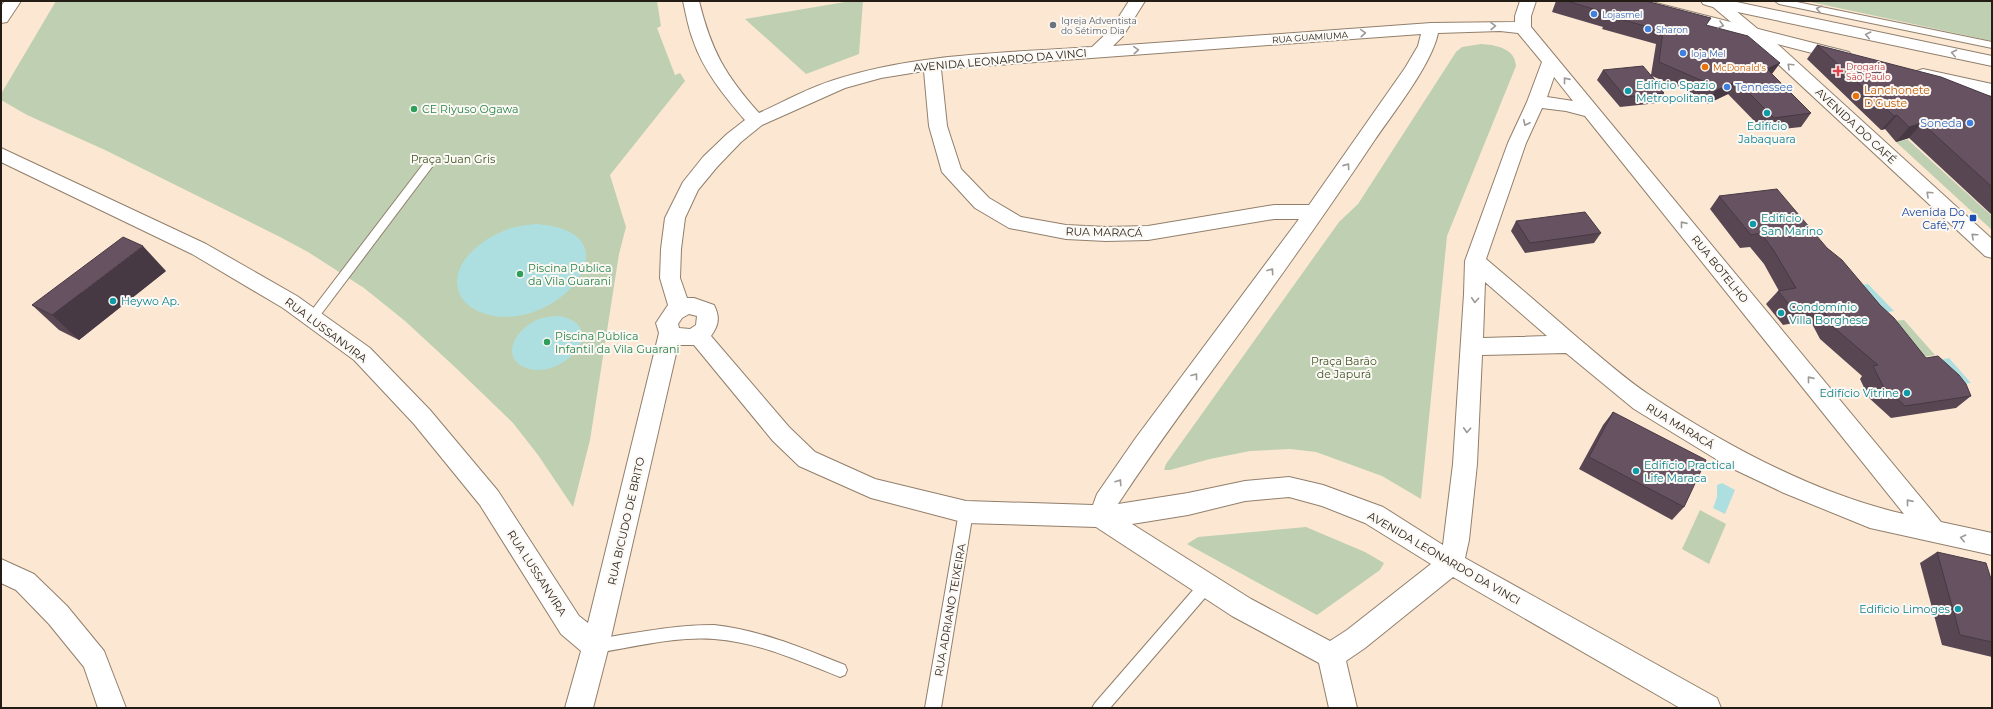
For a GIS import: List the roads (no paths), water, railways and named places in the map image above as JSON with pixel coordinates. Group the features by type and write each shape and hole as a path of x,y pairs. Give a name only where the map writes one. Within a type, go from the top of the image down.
{"street":[{"path":"1,18 13,1"},
{"path":"691,1 697,27 706,51 735,98 756,121"},
{"name":"AVENIDA LEONARDO DA VINCI","path":"680,308 670,278 671,249 675,218 690,187 710,162 734,138 756,121 839,84 880,73 932,64 1097,52 1117,32 1137,1"},
{"path":"1523,28 1523,16 1528,1"},
{"path":"1629,1 1757,35 1856,59"},
{"path":"1714,2 1992,61"},
{"name":"AVENIDA DO CAFÉ","path":"1714,2 1757,35 1992,251"},
{"name":"RUA GUAMIUMA","path":"1097,52 1431,28 1500,26 1523,28"},
{"path":"1331,655 1293,638 1205,587 1100,516 1106,502 1143,446 1237,320 1348,165 1413,69 1426,46 1431,28"},
{"name":"RUA BOTELHO","path":"1523,28 1934,532"},
{"path":"1906,43 1939,35"},
{"path":"1331,655 1356,639 1451,563 1457,540 1466,464 1475,294 1475,261 1514,150 1536,102 1551,61"},
{"name":"RUA MARACÁ","path":"932,64 938,126 952,172 982,203 1016,223 1066,232 1106,234 1141,233 1274,212 1313,212"},
{"path":"1906,71 1992,90"},
{"path":"1536,102 1566,104 1593,112"},
{"name":"RUA LUSSANVIRA","path":"1,154 199,250 290,302 362,354 422,417 489,498 570,625 596,646"},
{"name":"RUA MARACÁ","path":"1475,261 1571,344 1642,402 1738,460 1793,486 1870,517 1992,544"},
{"path":"694,306 706,311 709,321 707,326 698,335 678,338 670,333 667,323 669,317 680,308 694,306"},
{"name":"RUA BICUDO DE BRITO","path":"587,701 596,646 670,333"},
{"name":"AVENIDA LEONARDO DA VINCI","path":"698,335 781,434 807,459 871,488 966,512 1100,516 1121,515 1188,504 1245,491 1290,487 1322,496 1374,515 1451,563 1707,708"},
{"path":"1471,347 1571,344"},
{"path":"1,571 25,582 58,615 95,660 112,708"},
{"path":"1331,655 1344,708"}],"lane":[{"path":"1779,1 1992,45"},
{"path":"312,318 428,165"},
{"name":"RUA ADRIANO TEIXEIRA","path":"933,708 966,512"},
{"path":"1100,708 1205,587"},
{"path":"596,646 675,634 715,632 769,645 840,670"}],"water":[{"name":"Piscina Pública da Vila Guarani","path":"537,224 568,231 583,244 586,262 578,280 561,297 539,310 513,316 486,314 468,305 462,299 457,284 458,273 469,254 478,246 498,233 515,227"},
{"path":"1868,284 1894,311 1878,314 1852,286"},
{"name":"Piscina Pública Infantil da Vila Guarani","path":"560,316 575,322 582,331 581,342 575,352 565,361 552,367 538,370 524,367 516,361 512,348 519,334 539,319"},
{"path":"1949,358 1971,383 1962,384 1940,360"},
{"path":"1722,483 1735,490 1725,514 1713,508 1717,497 1717,485"}],"place":[{"name":"Lojasmel","path":"1594,14"},
{"name":"Igreja Adventista do Sétimo Dia","path":"1053,25"},
{"name":"Sharon","path":"1648,29"},
{"name":"loja Mel","path":"1683,53"},
{"name":"McDonald's","path":"1705,67"},
{"name":"Drogaria São Paulo","path":"1838,71"},
{"name":"Tennessee","path":"1727,87"},
{"name":"Edifício Spazio Metropolitana","path":"1628,91"},
{"name":"Lanchonete D'Guste","path":"1856,96"},
{"name":"CE Riyuso Ogawa","path":"414,109"},
{"name":"Edifício Jabaquara","path":"1767,113"},
{"name":"Soneda","path":"1970,123"},
{"name":"Avenida Do Café, 77","path":"1973,218"},
{"name":"Edifício San Marino","path":"1753,224"},
{"name":"Piscina Pública da Vila Guarani","path":"520,274"},
{"name":"Heywo Ap.","path":"113,301"},
{"name":"Condomínio Villa Borghese","path":"1781,313"},
{"name":"Piscina Pública Infantil da Vila Guarani","path":"547,342"},
{"name":"Edifício Vitrine","path":"1907,393"},
{"name":"Edifício Practical Life Maraca","path":"1636,471"},
{"name":"Edificio Limoges","path":"1958,609"}],"park label":[{"name":"Praça Juan Gris","path":"453,159"},
{"name":"Praça Barão de Japurá","path":"1344,367"}]}
